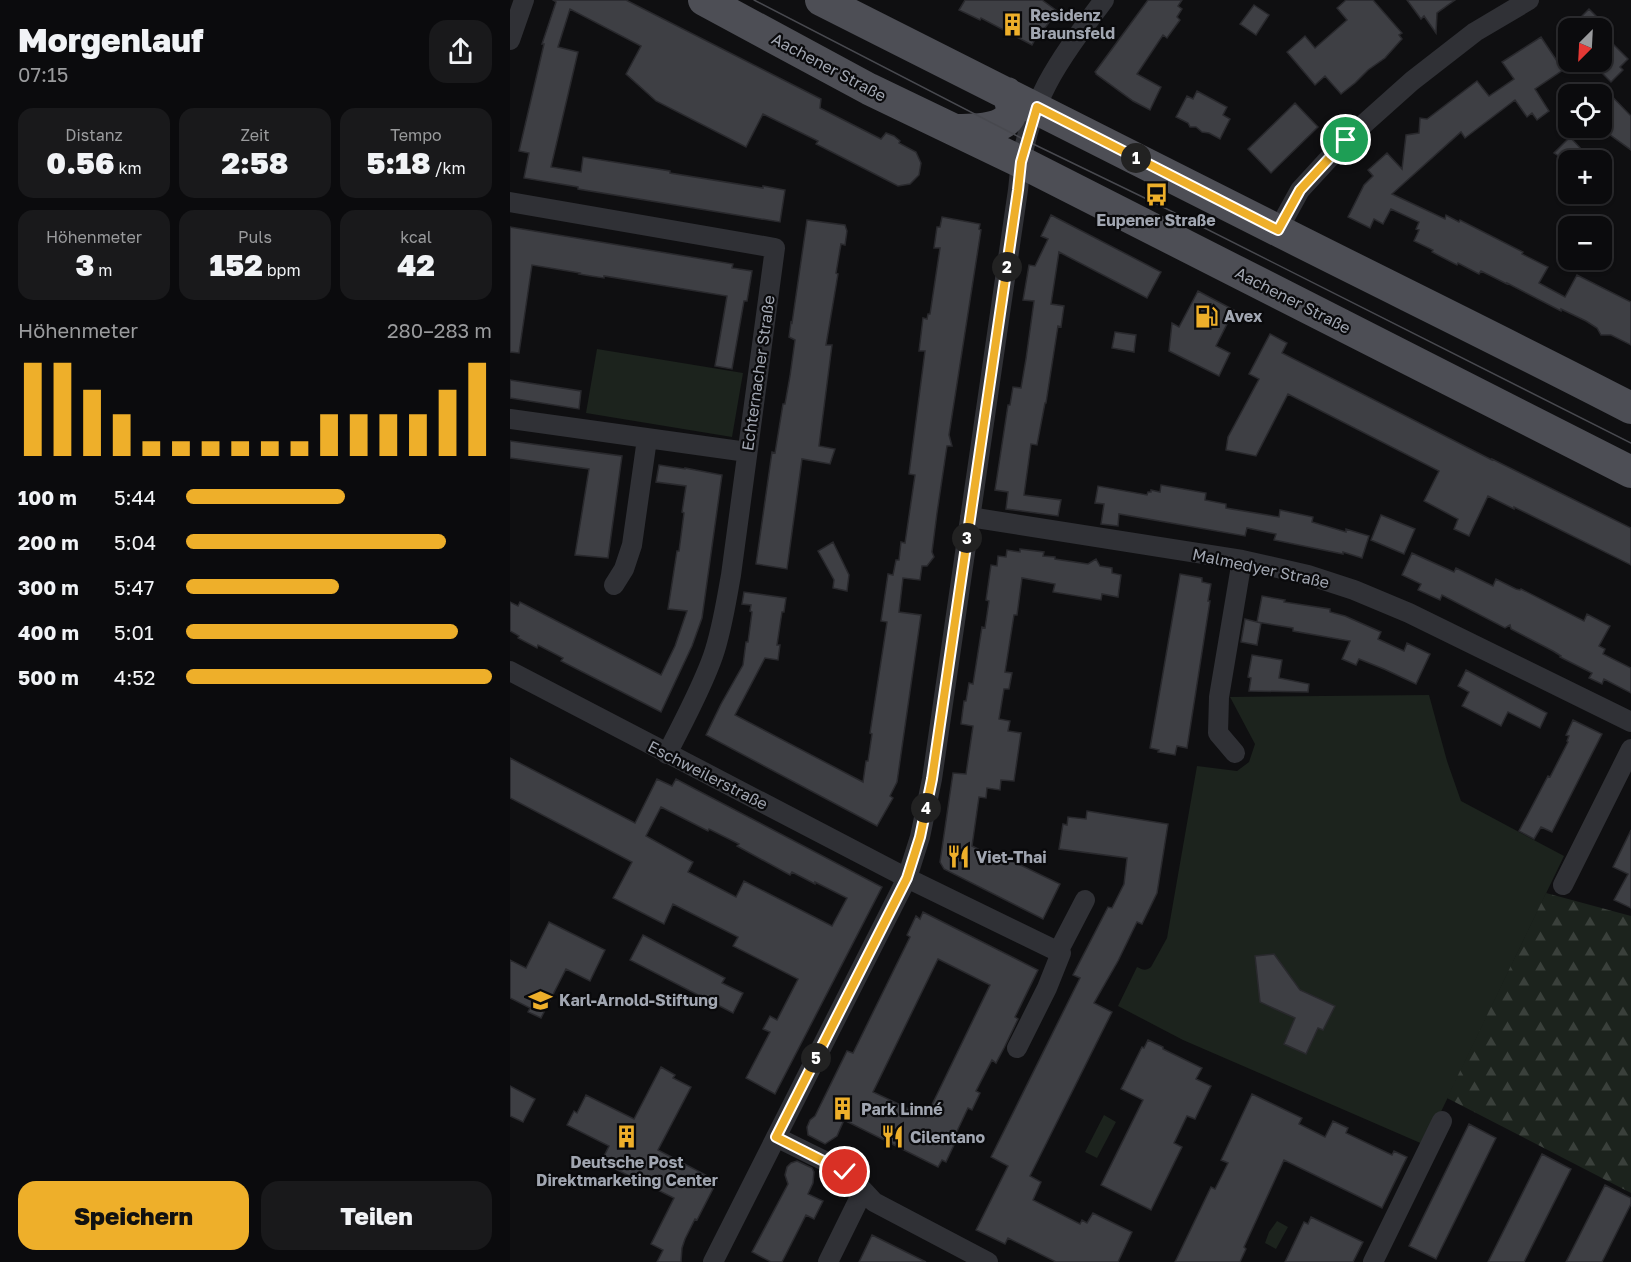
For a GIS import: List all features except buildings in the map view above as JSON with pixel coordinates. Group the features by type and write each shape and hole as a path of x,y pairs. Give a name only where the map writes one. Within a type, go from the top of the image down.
{"main road":[{"name":"Aachener Straße","path":"704,0 869,89 1021,162 1631,472"},
{"path":"821,0 1502,341 1631,408"},
{"name":"Aachener Straße","path":"954,130 983,130 1006,120 1012,110 1012,103 1007,93"}],"street":[{"path":"510,40 524,0"},
{"path":"713,1262 907,878 920,837 932,779 1021,162 1037,107 1055,70 1104,0"},
{"path":"1278,230 1300,190 1346,140 1412,81 1475,33 1529,0"},
{"name":"Echternacher Straße","path":"510,202 775,248 731,575 722,626 703,681 667,754"},
{"path":"510,419 747,452"},
{"path":"614,585 624,569 632,545 647,439"},
{"name":"Malmedyer Straße","path":"970,517 1242,560 1308,575 1354,590 1408,613 1631,722"},
{"path":"1234,753 1218,733 1219,697 1242,560"},
{"name":"Eschweilerstraße","path":"510,671 907,878 1058,951"},
{"path":"1563,885 1631,749"},
{"path":"1017,1048 1062,953 1058,951 1085,900"},
{"path":"1373,1262 1442,1121"},
{"path":"776,1137 845,1172 874,1202 988,1262"},
{"path":"828,1262 863,1191"}],"green space":[{"path":"597,349 743,373 732,437 586,413"},
{"path":"1429,695 1447,761 1461,801 1564,856 1425,1145 1183,1040 1118,1006 1137,967 1144,970 1151,967 1167,938 1197,766 1237,771 1249,762 1255,744 1230,697"},
{"path":"1546,893 1631,916 1631,1193 1447,1098"},
{"path":"1104,1115 1116,1122 1097,1158 1085,1152"},
{"path":"1277,1221 1288,1227 1276,1249 1265,1243"}],"tram line":[{"path":"754,0 1027,141 1631,443"}],"place":[{"name":"Residenz Braunsfeld","path":"1012,24"},
{"name":"Eupener Straße","path":"1156,195"},
{"name":"Avex","path":"1206,316"},
{"name":"Viet-Thai","path":"958,857"},
{"name":"Karl-Arnold-Stiftung","path":"541,1000"},
{"name":"Park Linné","path":"843,1109"},
{"name":"Deutsche Post Direktmarketing Center","path":"627,1137"},
{"name":"Cilentano","path":"892,1137"}],"route":[{"path":"845,1172 776,1137 907,878 920,837 932,779 1021,162 1037,107 1278,230 1300,190 1346,140"}]}
